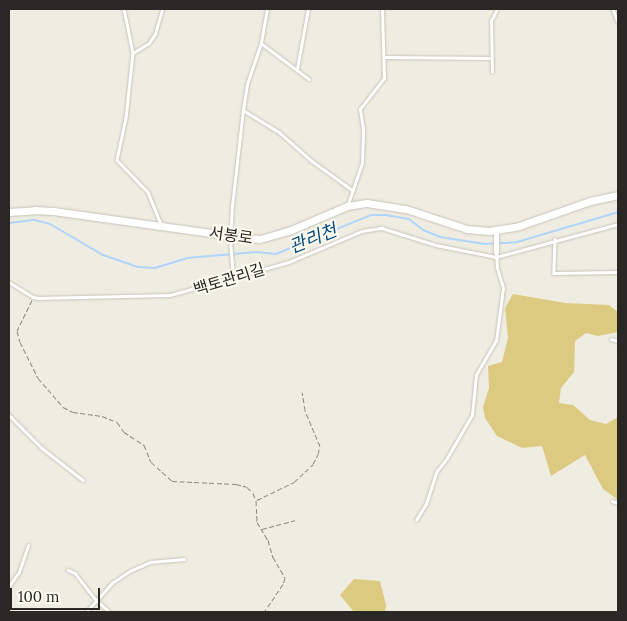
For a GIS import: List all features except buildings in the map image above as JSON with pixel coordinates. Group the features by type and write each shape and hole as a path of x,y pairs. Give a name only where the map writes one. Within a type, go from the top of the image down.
{"main road":[{"name":"서봉로","path":"9,212 35,210 161,226 231,240 260,239 275,236 347,206 377,203 406,209 467,229 496,230 519,226 590,201 618,195"}],"street":[{"path":"496,230 496,255"}],"lane":[{"path":"124,9 133,53 126,118 117,160 148,192 156,208 161,226"},
{"path":"133,53 149,43 155,34 162,9"},
{"path":"233,276 231,240 243,110 247,84 261,43 267,9"},
{"path":"297,69 308,9"},
{"path":"347,206 351,189 362,163 363,129 360,109 384,78 385,57 382,9"},
{"path":"492,72 490,58 491,21 497,9"},
{"path":"613,9 618,22"},
{"path":"261,43 309,79"},
{"path":"385,57 490,58"},
{"path":"243,110 279,132 312,161 351,189"},
{"name":"백토관리길","path":"33,297 170,295 289,262 362,231 382,228 436,245 496,255 618,224"},
{"path":"555,239 554,273 618,272"},
{"path":"416,520 426,504 437,471 447,458 472,415 476,375 489,356 496,341 503,288 496,255"},
{"path":"9,282 33,297"},
{"path":"611,339 618,342"},
{"path":"9,414 42,448 83,480"},
{"path":"612,501 618,503"},
{"path":"9,586 19,572 28,546"},
{"path":"86,612 112,583 130,571 150,562 184,559"},
{"path":"68,570 75,573 96,600 110,612"}],"path":[{"path":"33,297 17,331 20,342 38,378 63,407 73,412 102,416 117,422 124,432 144,445 150,462 172,482 206,481 247,486 256,501 257,522 285,578 264,612"},
{"path":"256,501 294,482 313,464 318,454 320,446 305,410 302,392"},
{"path":"261,529 295,520"}],"shaded area":[{"path":"513,294 565,303 609,305 618,312 618,332 598,336 586,333 575,341 574,372 561,388 559,403 573,405 590,420 606,424 618,417 618,500 603,489 585,455 551,476 542,446 522,448 497,436 485,418 483,407 489,388 488,366 502,362 508,338 505,308"},
{"path":"354,579 380,581 386,605 385,612 354,612 340,595"}],"waterway":[{"name":"관리천","path":"9,223 35,220 50,224 103,255 138,267 155,268 187,258 257,252 276,254 371,215 386,215 409,219 423,230 440,237 484,244 517,242 618,212"}]}
